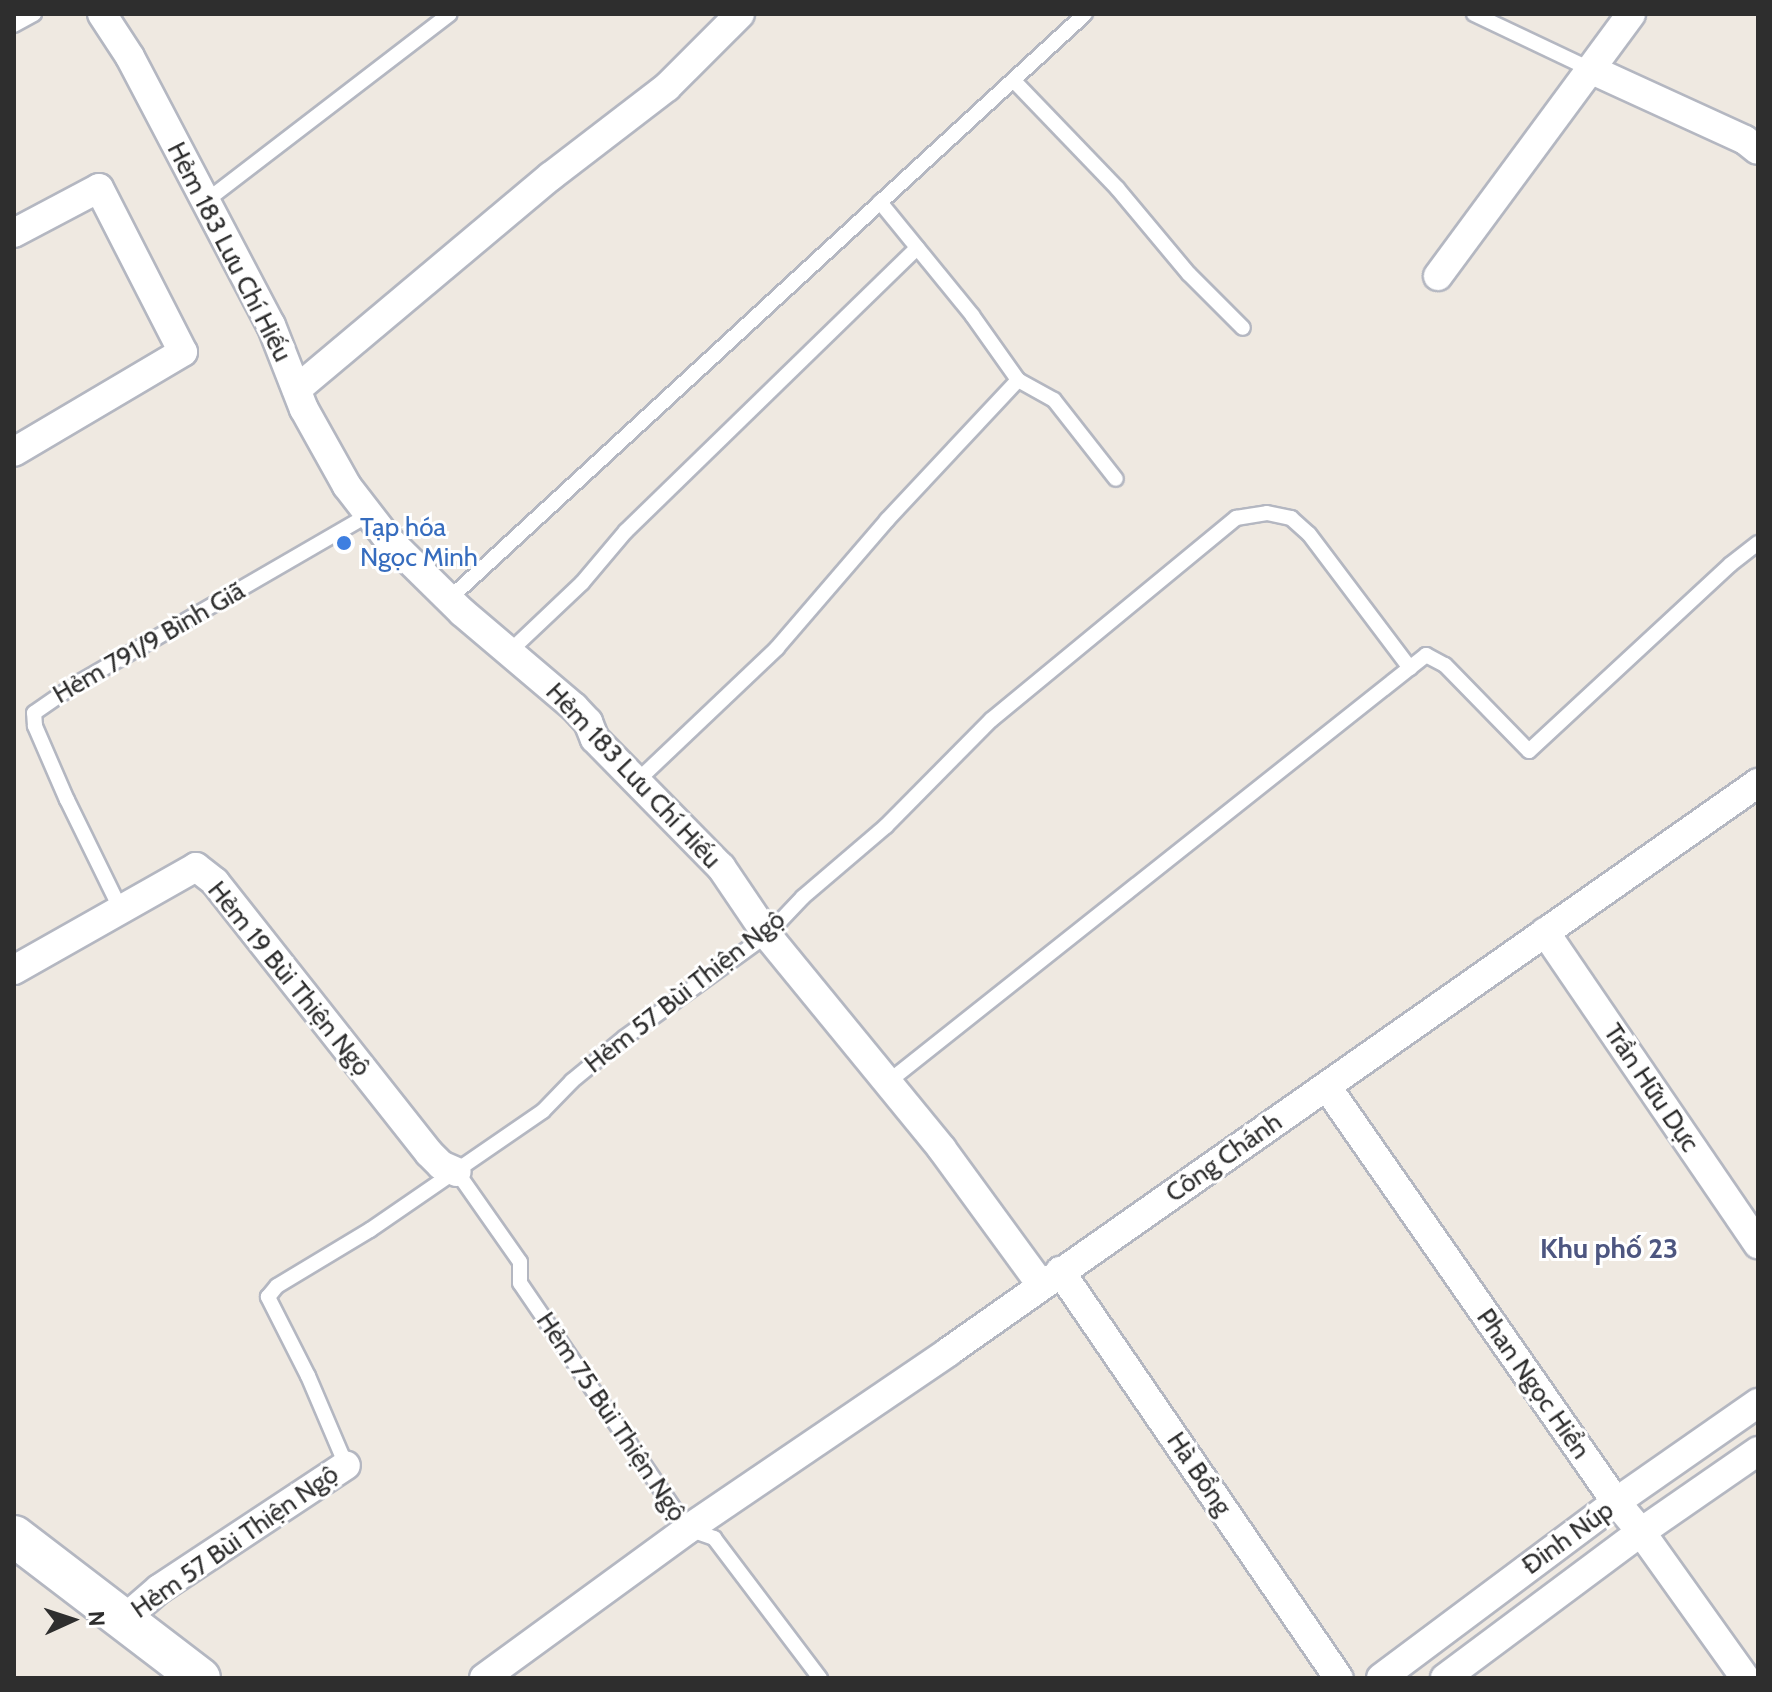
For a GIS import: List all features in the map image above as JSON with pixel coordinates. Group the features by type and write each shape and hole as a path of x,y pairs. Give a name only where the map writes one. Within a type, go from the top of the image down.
{"street":[{"name":"Hẻm 183 Lưu Chí Hiếu","path":"102,14 130,57 241,275 271,325 297,389 347,486 368,515 449,599 574,707 588,722 595,739 721,867 767,935 1050,1278"},
{"path":"297,389 551,176 667,87 740,14"},
{"path":"1438,276 1631,14"},
{"path":"1590,69 1754,138"},
{"path":"14,233 99,188 183,352 14,452"},
{"name":"Công Chánh","path":"688,1529 1327,1087 1758,783"},
{"name":"Hẻm 19 Bùi Thiện Ngộ","path":"14,970 196,867 215,882 429,1153 441,1165 457,1172"},
{"name":"Trần Hữu Dực","path":"1545,932 1758,1244"},
{"name":"Phan Ngọc Hiển","path":"1327,1087 1616,1502 1641,1532 1745,1678"},
{"name":"Hà Bổng","path":"1050,1278 1339,1678"},
{"name":"Đinh Núp","path":"1381,1678 1616,1502 1758,1403"},
{"name":"Đinh Núp","path":"1445,1678 1641,1532 1758,1451"},
{"name":"Hẻm 57 Bùi Thiện Ngộ","path":"123,1620 159,1589 346,1465"},
{"name":"Hẻm 75 Bùi Thiện Ngộ","path":"484,1678 688,1529"},
{"path":"14,1536 200,1678"}],"lane":[{"path":"14,25 34,14"},
{"path":"206,201 450,14"},
{"path":"449,599 1085,14"},
{"path":"1474,14 1590,69"},
{"path":"1014,81 1243,328"},
{"path":"880,202 1018,380 1054,400 1116,479"},
{"path":"508,653 582,583 626,531 917,248"},
{"path":"637,781 777,648 887,520 1018,380"},
{"name":"Hẻm 57 Bùi Thiện Ngộ","path":"346,1465 308,1376 268,1297 277,1286 457,1172 543,1111 572,1081 624,1038 767,935 803,897 886,826 991,720 1236,518 1267,513 1291,518 1309,534 1410,668"},
{"name":"Hẻm 791/9 Bình Giã","path":"121,910 67,800 35,726 34,713 73,686 368,515"},
{"path":"888,1082 1426,655 1445,665 1529,751 1731,564 1758,543"},
{"name":"Hẻm 75 Bùi Thiện Ngộ","path":"457,1172 505,1236 520,1262 520,1283 688,1529"},
{"path":"688,1529 714,1538 820,1678"}],"place":[{"name":"Tạp hóa Ngọc Minh","path":"344,543"}],"district":[{"name":"Khu phố 23","path":"1609,1248"}]}
